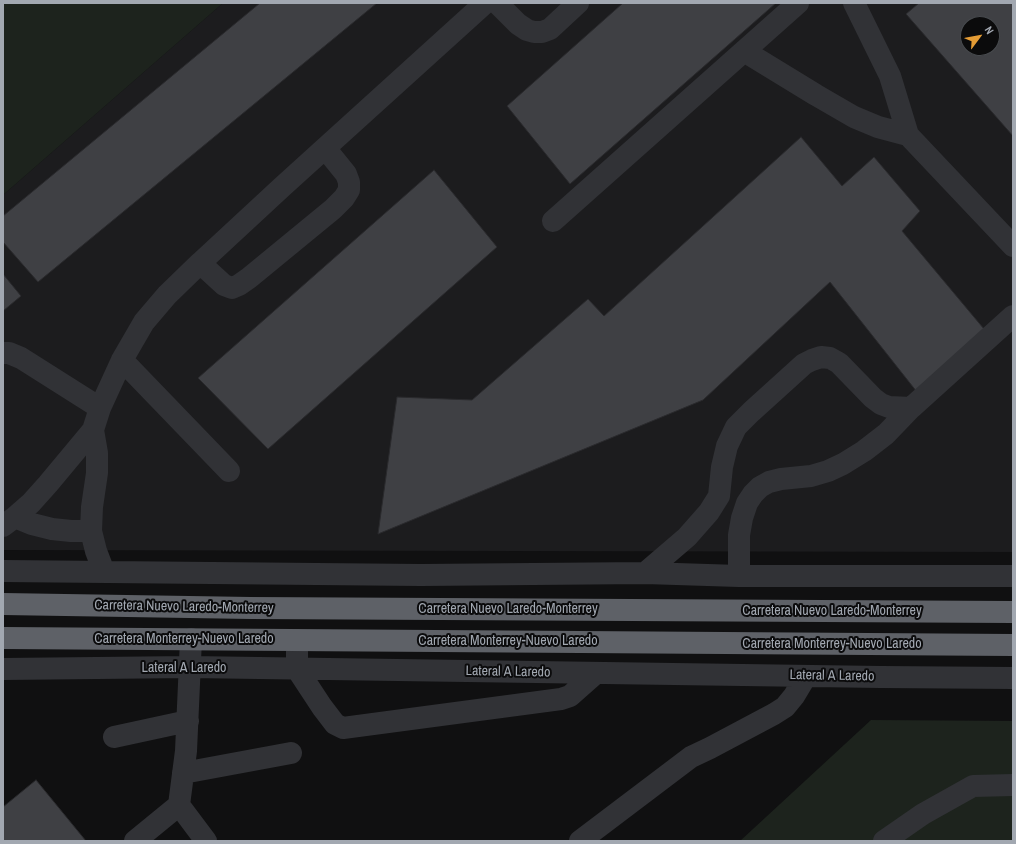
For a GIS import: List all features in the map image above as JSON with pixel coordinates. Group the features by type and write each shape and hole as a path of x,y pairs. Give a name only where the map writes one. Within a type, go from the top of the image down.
{"highway":[{"name":"Carretera Nuevo Laredo-Monterrey","path":"3,604 259,608 1013,612"},
{"name":"Carretera Monterrey-Nuevo Laredo","path":"3,638 1013,645"}],"street":[{"path":"9,522 31,503 93,430 100,408 122,360 144,322 167,295 325,148 485,3"},
{"path":"497,3 518,24 527,30 542,32 550,29 578,3"},
{"path":"553,220 798,3"},
{"path":"854,3 890,76 908,135 1013,246"},
{"path":"744,51 854,117 908,135"},
{"path":"200,263 224,285 232,288 239,285 344,198 349,190 349,182 346,174 325,148"},
{"path":"738,576 739,535 742,518 747,503 760,487 769,482 781,479 811,476 828,471 864,451 886,434 911,408 1013,316"},
{"path":"3,353 9,353 21,358 100,408"},
{"path":"645,573 667,555 691,532 709,512 719,496 722,467 727,446 736,427 804,364 821,357 830,358 839,364 881,404 889,407 911,408"},
{"path":"122,360 230,471"},
{"path":"93,430 97,453 97,473 92,507 91,531 96,551 104,572"},
{"path":"719,496 747,503"},
{"path":"9,522 32,524 52,529 91,531"},
{"path":"3,571 413,574 645,573 738,576 1013,576"},
{"path":"135,841 179,805 186,751 191,639"},
{"path":"296,640 297,669 322,707 335,724 342,728 561,699 570,696 596,673"},
{"name":"Lateral A Laredo","path":"3,669 190,667 1013,678"},
{"path":"580,841 691,757 785,707 794,696 806,676"},
{"path":"114,737 188,720"},
{"path":"183,773 291,753"},
{"path":"884,841 923,814 973,786 1013,785"},
{"path":"179,805 206,841"}],"shaded area":[{"path":"3,3 223,3 3,195"},
{"path":"223,3 1013,3 1013,552 3,550 3,195"},
{"path":"871,720 1013,721 1013,841 740,841"}],"building":[{"path":"260,3 377,3 38,282 3,242 3,216"},
{"path":"623,3 776,3 570,184 507,106"},
{"path":"919,3 1013,3 1013,136 906,14"},
{"path":"801,137 842,186 874,157 920,211 902,231 984,329 917,392 830,282 703,400 378,534 397,397 472,400 588,299 604,316"},
{"path":"434,170 497,247 268,449 198,378"},
{"path":"3,274 21,296 3,311"},
{"path":"36,780 86,841 3,841 3,807"}]}
